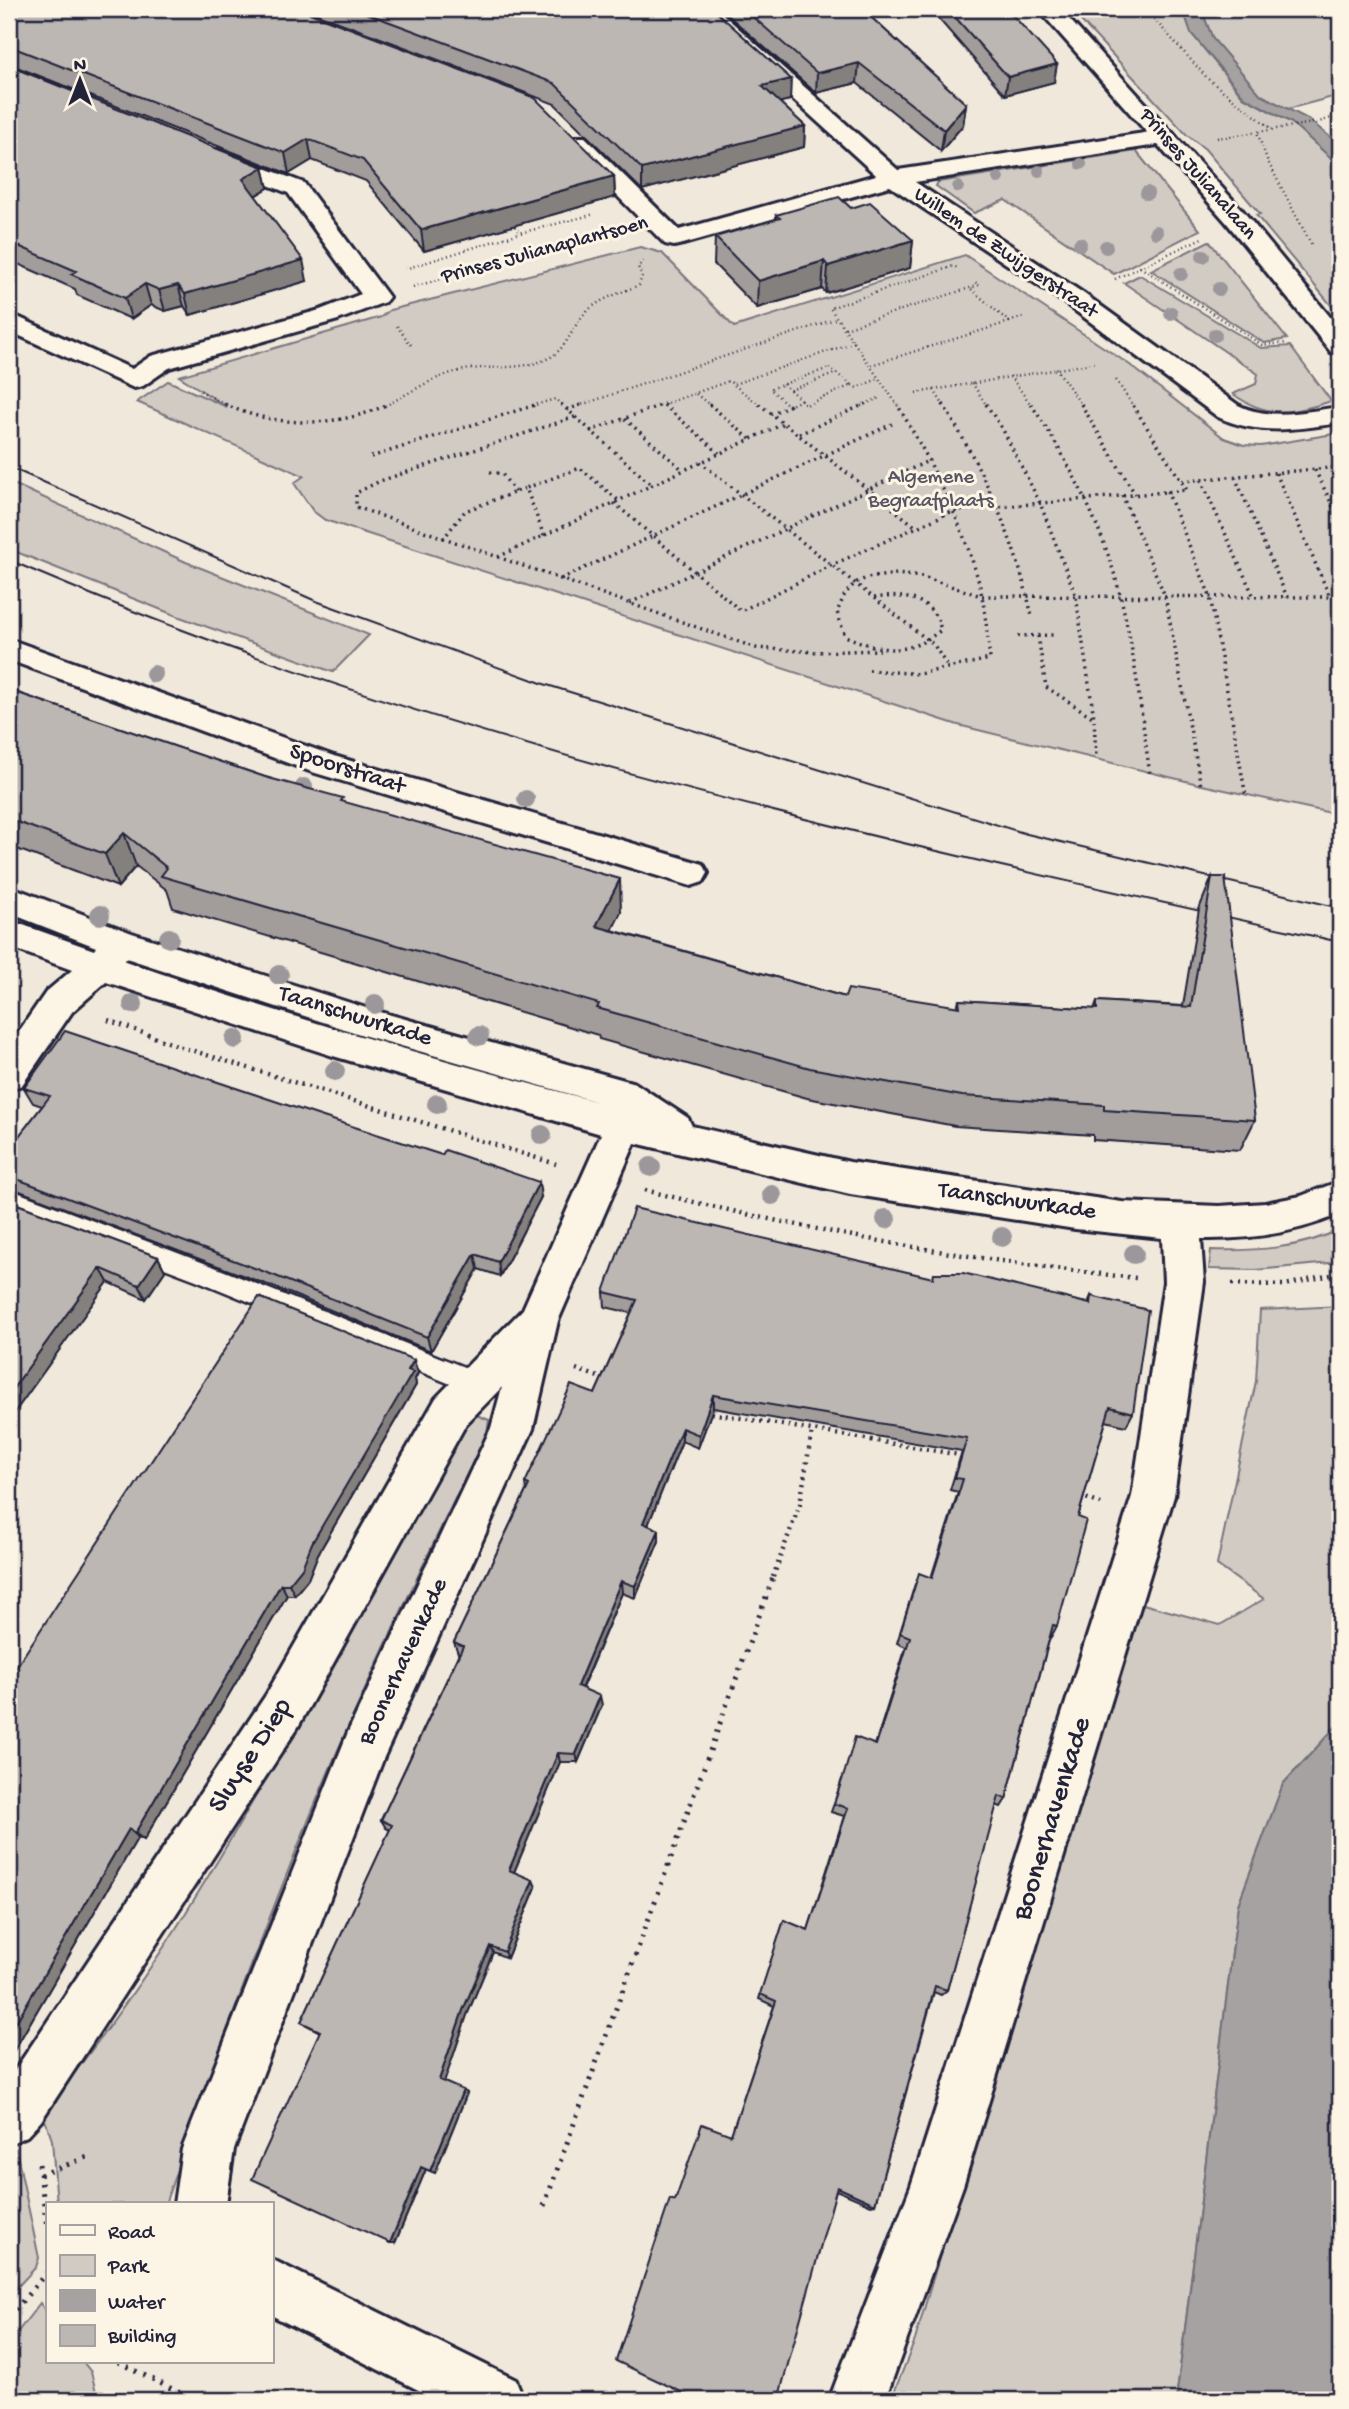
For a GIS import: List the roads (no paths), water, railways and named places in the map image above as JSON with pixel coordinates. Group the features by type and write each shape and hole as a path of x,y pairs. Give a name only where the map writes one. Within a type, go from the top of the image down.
{"street":[{"name":"Willem de Zwijgerstraat","path":"705,9 894,178 1074,299 1242,420 1257,423 1340,415"},
{"name":"Prinses Julianalaan","path":"1049,9 1237,221 1336,341"},
{"name":"Prinses Julianaplantsoen","path":"564,129 674,239 894,178 1164,137"},
{"path":"9,321 143,374 160,362 329,315 370,289 296,188 191,146"},
{"name":"Spoorstraat","path":"9,649 323,764 691,873"},
{"name":"Taanschuurkade","path":"9,899 110,955 337,1044 623,1126 833,1174 1055,1210 1181,1223 1279,1219 1329,1204 1340,1197"},
{"name":"Taanschuurkade","path":"9,933 110,955 366,1022 622,1094 694,1142"},
{"path":"9,1075 59,1002 110,955"},
{"name":"Boonerhavenkade","path":"200,2202 208,2149 354,1773 512,1429 535,1338 623,1126"},
{"name":"Boonerhavenkade","path":"857,2400 937,2186 1153,1496 1184,1282 1181,1223"},
{"name":"Sluyse Diep","path":"9,2118 23,2103 282,1711 452,1410 475,1383 535,1338"},
{"path":"273,2287 496,2400"}],"lane":[{"path":"9,1199 204,1273 475,1383"}],"water":[{"path":"1183,9 1201,9 1213,39 1261,95 1308,119 1340,145 1340,166 1292,123 1244,97 1191,33"},
{"path":"1340,1722 1340,2400 1176,2400 1238,1905 1283,1784"}],"tram line":[{"path":"9,467 316,601 544,684 1027,834 1340,908"},
{"path":"9,560 170,625 333,684 498,736 833,826 1340,942"}],"park label":[{"name":"Algemene Begraafplaats","path":"931,490"}]}
